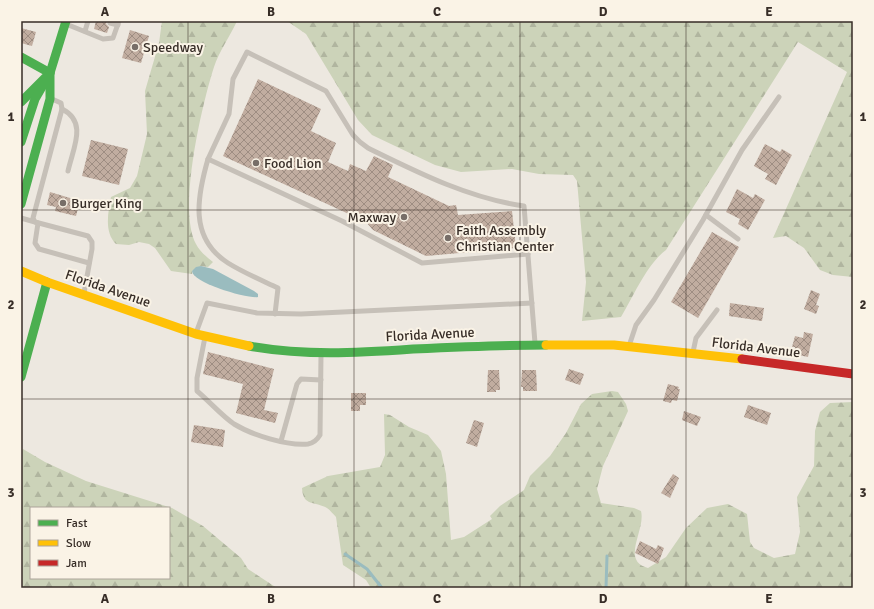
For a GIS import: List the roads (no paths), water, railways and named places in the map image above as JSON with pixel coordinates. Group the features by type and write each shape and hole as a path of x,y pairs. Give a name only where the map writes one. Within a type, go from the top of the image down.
{"main road":[{"path":"21,142 34,99 50,73 66,22"},
{"path":"21,57 50,73"},
{"path":"21,204 31,163 50,99 50,73"},
{"path":"21,102 50,73"},
{"name":"Florida Avenue","path":"21,271 47,282 200,335 230,343 276,351 321,354 535,344 628,347 692,353 853,374"},
{"path":"21,377 47,282"}],"lane":[{"path":"85,31 88,21"},
{"path":"66,22 103,39 113,38 119,23 110,23"},
{"path":"274,314 278,288 228,263 215,252 205,237 199,218 198,208 200,189 208,159 229,114 233,79 247,52 326,91 353,134 368,148 430,178 503,203 524,206 535,344"},
{"path":"628,347 636,325 654,300 706,215 742,150 779,97"},
{"path":"50,99 61,103 62,109 33,218 36,223 35,243 39,249 89,263"},
{"path":"62,109 71,114 78,128 68,170"},
{"path":"208,159 342,221 422,263 528,254"},
{"path":"31,163 47,167"},
{"path":"25,188 40,192"},
{"path":"706,215 738,239"},
{"path":"21,218 88,236 92,242 83,294"},
{"path":"321,354 320,436 316,441 309,444 281,441 249,432 233,423 197,391 200,335 207,304 241,311 274,314 398,310 532,303"},
{"path":"692,353 696,338 717,310"},
{"path":"281,441 296,384 301,379 321,380"}],"water":[{"path":"201,266 213,269 254,291 258,294 258,297 233,293 210,285 194,276 192,271 196,267"}],"waterway":[{"path":"345,554 367,569 382,588"},
{"path":"606,588 607,556"}],"place":[{"name":"Speedway","path":"135,47"},
{"name":"Food Lion","path":"256,163"},
{"name":"Burger King","path":"63,203"},
{"name":"Maxway","path":"404,217"},
{"name":"Faith Assembly Christian Center","path":"448,238"}]}
